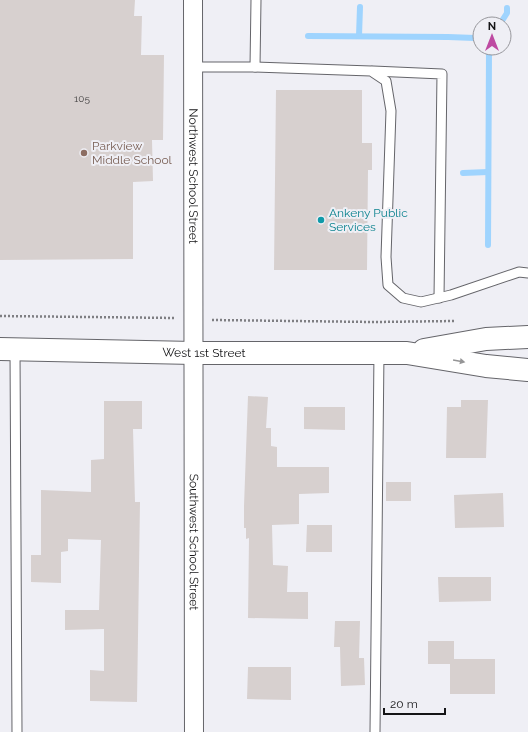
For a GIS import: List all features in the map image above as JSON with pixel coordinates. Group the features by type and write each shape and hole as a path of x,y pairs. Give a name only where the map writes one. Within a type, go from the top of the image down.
{"main road":[{"name":"West 1st Street","path":"407,353 486,339 528,338"},
{"name":"West 1st Street","path":"8,350 194,353 407,353 486,366 528,370"}],"street":[{"name":"Northwest School Street","path":"193,0 194,353"},
{"name":"Southwest School Street","path":"194,353 194,732"}],"lane":[{"path":"255,67 256,0"},
{"path":"194,67 255,67 442,74 439,298"},
{"path":"371,71 386,81 391,111 386,257 388,286 403,298 421,302 439,298 519,272 528,273"},
{"path":"8,350 17,732"},
{"path":"375,732 379,352"}],"path":[{"path":"0,316 367,322 460,321"}],"building":[{"name":"Parkview Middle School","path":"0,0 135,0 134,16 142,16 141,55 164,55 163,140 152,140 153,181 133,182 133,259 0,260"},
{"name":"Ankeny Public Services","path":"276,90 362,90 362,143 372,143 372,170 368,170 367,270 274,270"},
{"path":"248,396 268,397 266,428 271,428 271,446 277,447 277,467 329,467 329,493 299,494 299,524 272,525 273,565 288,566 287,592 308,592 308,619 248,618 249,538 246,539 246,528 244,528 244,506"},
{"path":"461,400 488,400 486,458 446,458 447,407 461,407"},
{"path":"104,401 142,401 142,429 133,429 135,502 140,502 137,702 90,701 90,670 104,671 104,629 65,630 65,610 99,610 101,540 68,539 68,551 61,552 61,583 31,582 31,555 41,555 41,490 91,492 91,460 104,459"},
{"path":"304,407 345,407 345,430 304,429"},
{"path":"386,482 411,482 411,501 386,501"},
{"path":"503,493 504,527 455,528 454,495"},
{"path":"307,525 332,525 332,552 306,552"},
{"path":"438,577 491,577 491,601 439,602"},
{"path":"335,621 360,621 359,658 364,658 365,685 341,686 340,647 334,647"},
{"path":"428,641 454,641 454,659 495,659 495,694 450,694 450,664 428,664"},
{"path":"248,667 291,667 291,700 247,699"}],"waterway":[{"path":"359,36 360,7"},
{"path":"505,16 507,8"},
{"path":"308,36 472,38"},
{"path":"488,245 489,56"},
{"path":"463,173 488,172"}],"place":[{"name":"Parkview Middle School","path":"84,153"},
{"name":"Ankeny Public Services","path":"321,220"}]}
